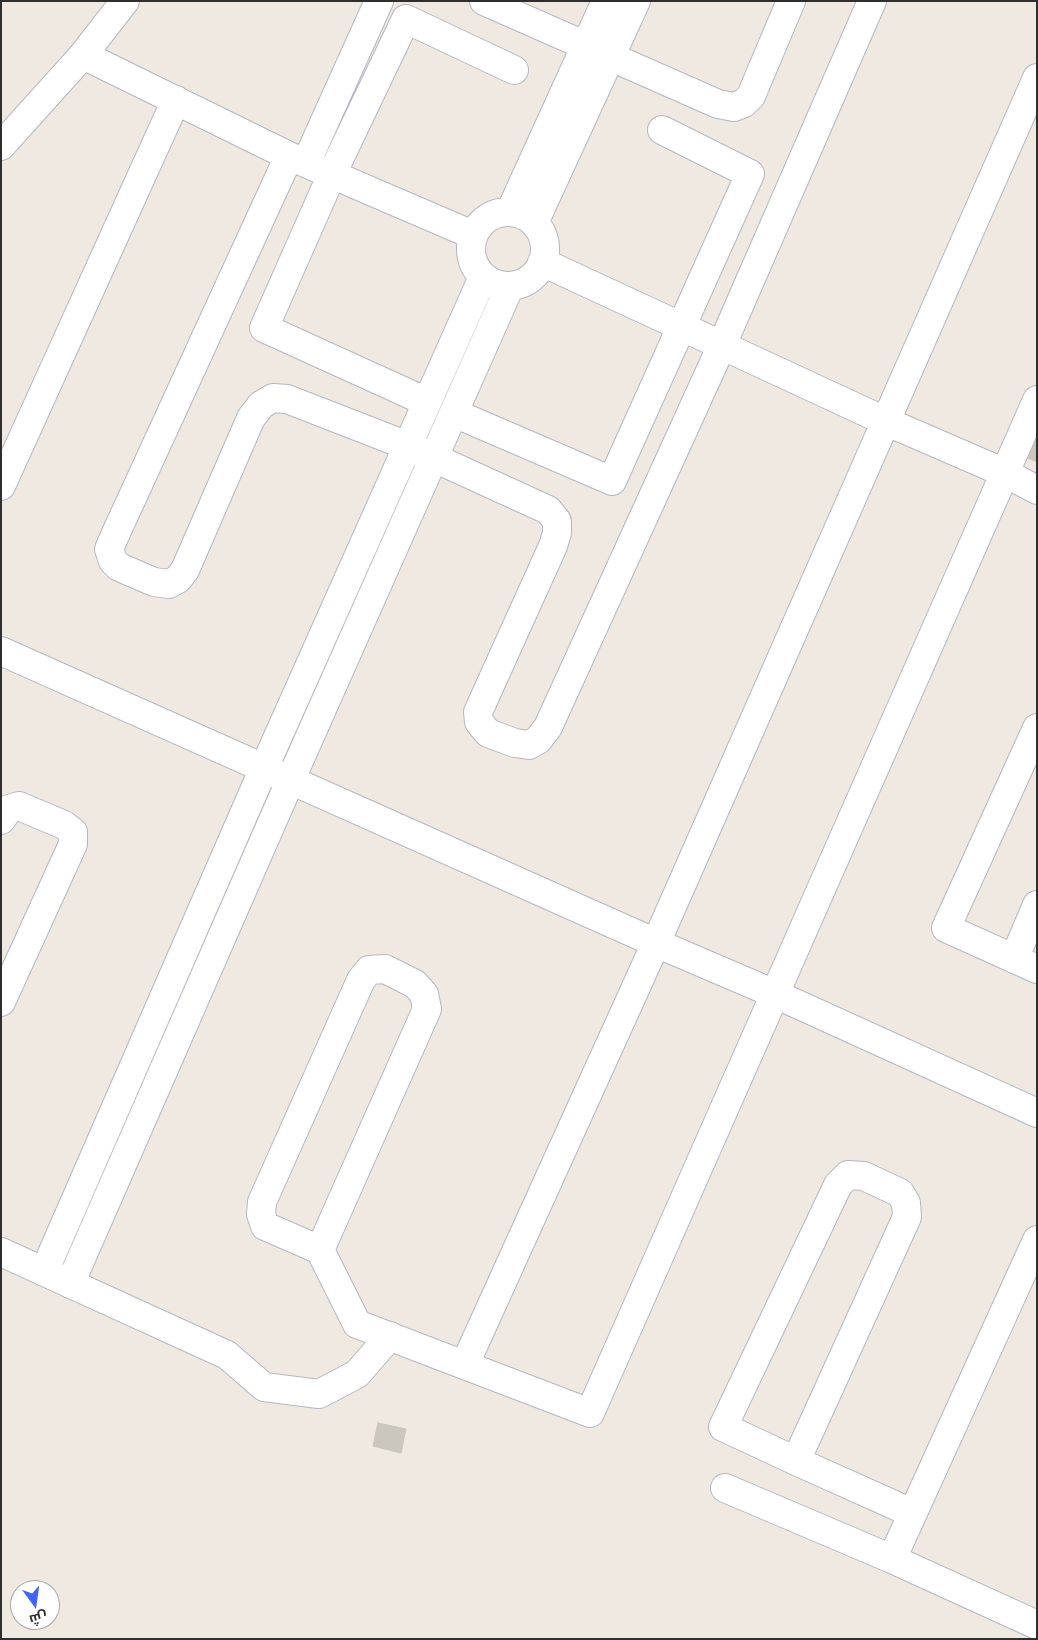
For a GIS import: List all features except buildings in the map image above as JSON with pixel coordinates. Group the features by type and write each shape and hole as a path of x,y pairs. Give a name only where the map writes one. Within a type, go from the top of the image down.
{"street":[{"path":"1,146 83,55 124,1"},
{"path":"379,1 297,159 109,549 113,561 119,567 154,582 169,584 178,579 185,570 251,418 260,405 273,398 287,399 408,446 548,510 557,520 557,533 553,546 478,712 479,722 488,733 515,743 529,745 538,740 548,727 722,345 872,1"},
{"path":"484,1 718,104 734,107 744,103 751,96 791,1"},
{"path":"510,212 606,1"},
{"path":"534,223 636,1"},
{"path":"427,402 264,328 332,174 406,19 514,70"},
{"path":"83,55 297,159 473,235"},
{"path":"465,1364 656,943 1037,78"},
{"path":"1,486 176,100"},
{"path":"454,413 612,481 750,174 662,130"},
{"path":"510,212 519,213 534,223 541,232 544,242 542,262 530,279 520,284 501,286 483,277 476,268 472,258 471,247 473,235 479,226 487,218 498,213 510,212"},
{"path":"542,262 885,420 1005,473 1037,490"},
{"path":"44,1272 264,768 483,277"},
{"path":"70,1284 291,779 510,286"},
{"path":"320,1250 427,1009 424,994 415,984 385,969 369,970 361,980 262,1202 261,1214 265,1226 320,1250 357,1324 590,1413 1037,400"},
{"path":"1,651 656,943 775,994 1037,1113"},
{"path":"1037,728 946,928 1025,964 1037,905"},
{"path":"1,820 9,809 19,806 64,826 73,832 73,844 1,1002"},
{"path":"796,1460 907,1217 906,1203 900,1193 864,1176 848,1175 838,1185 723,1427 912,1514"},
{"path":"892,1559 1037,1240"},
{"path":"1,1252 227,1355 264,1387 319,1394 357,1374 390,1336"},
{"path":"725,1488 892,1559 1037,1625"}]}
